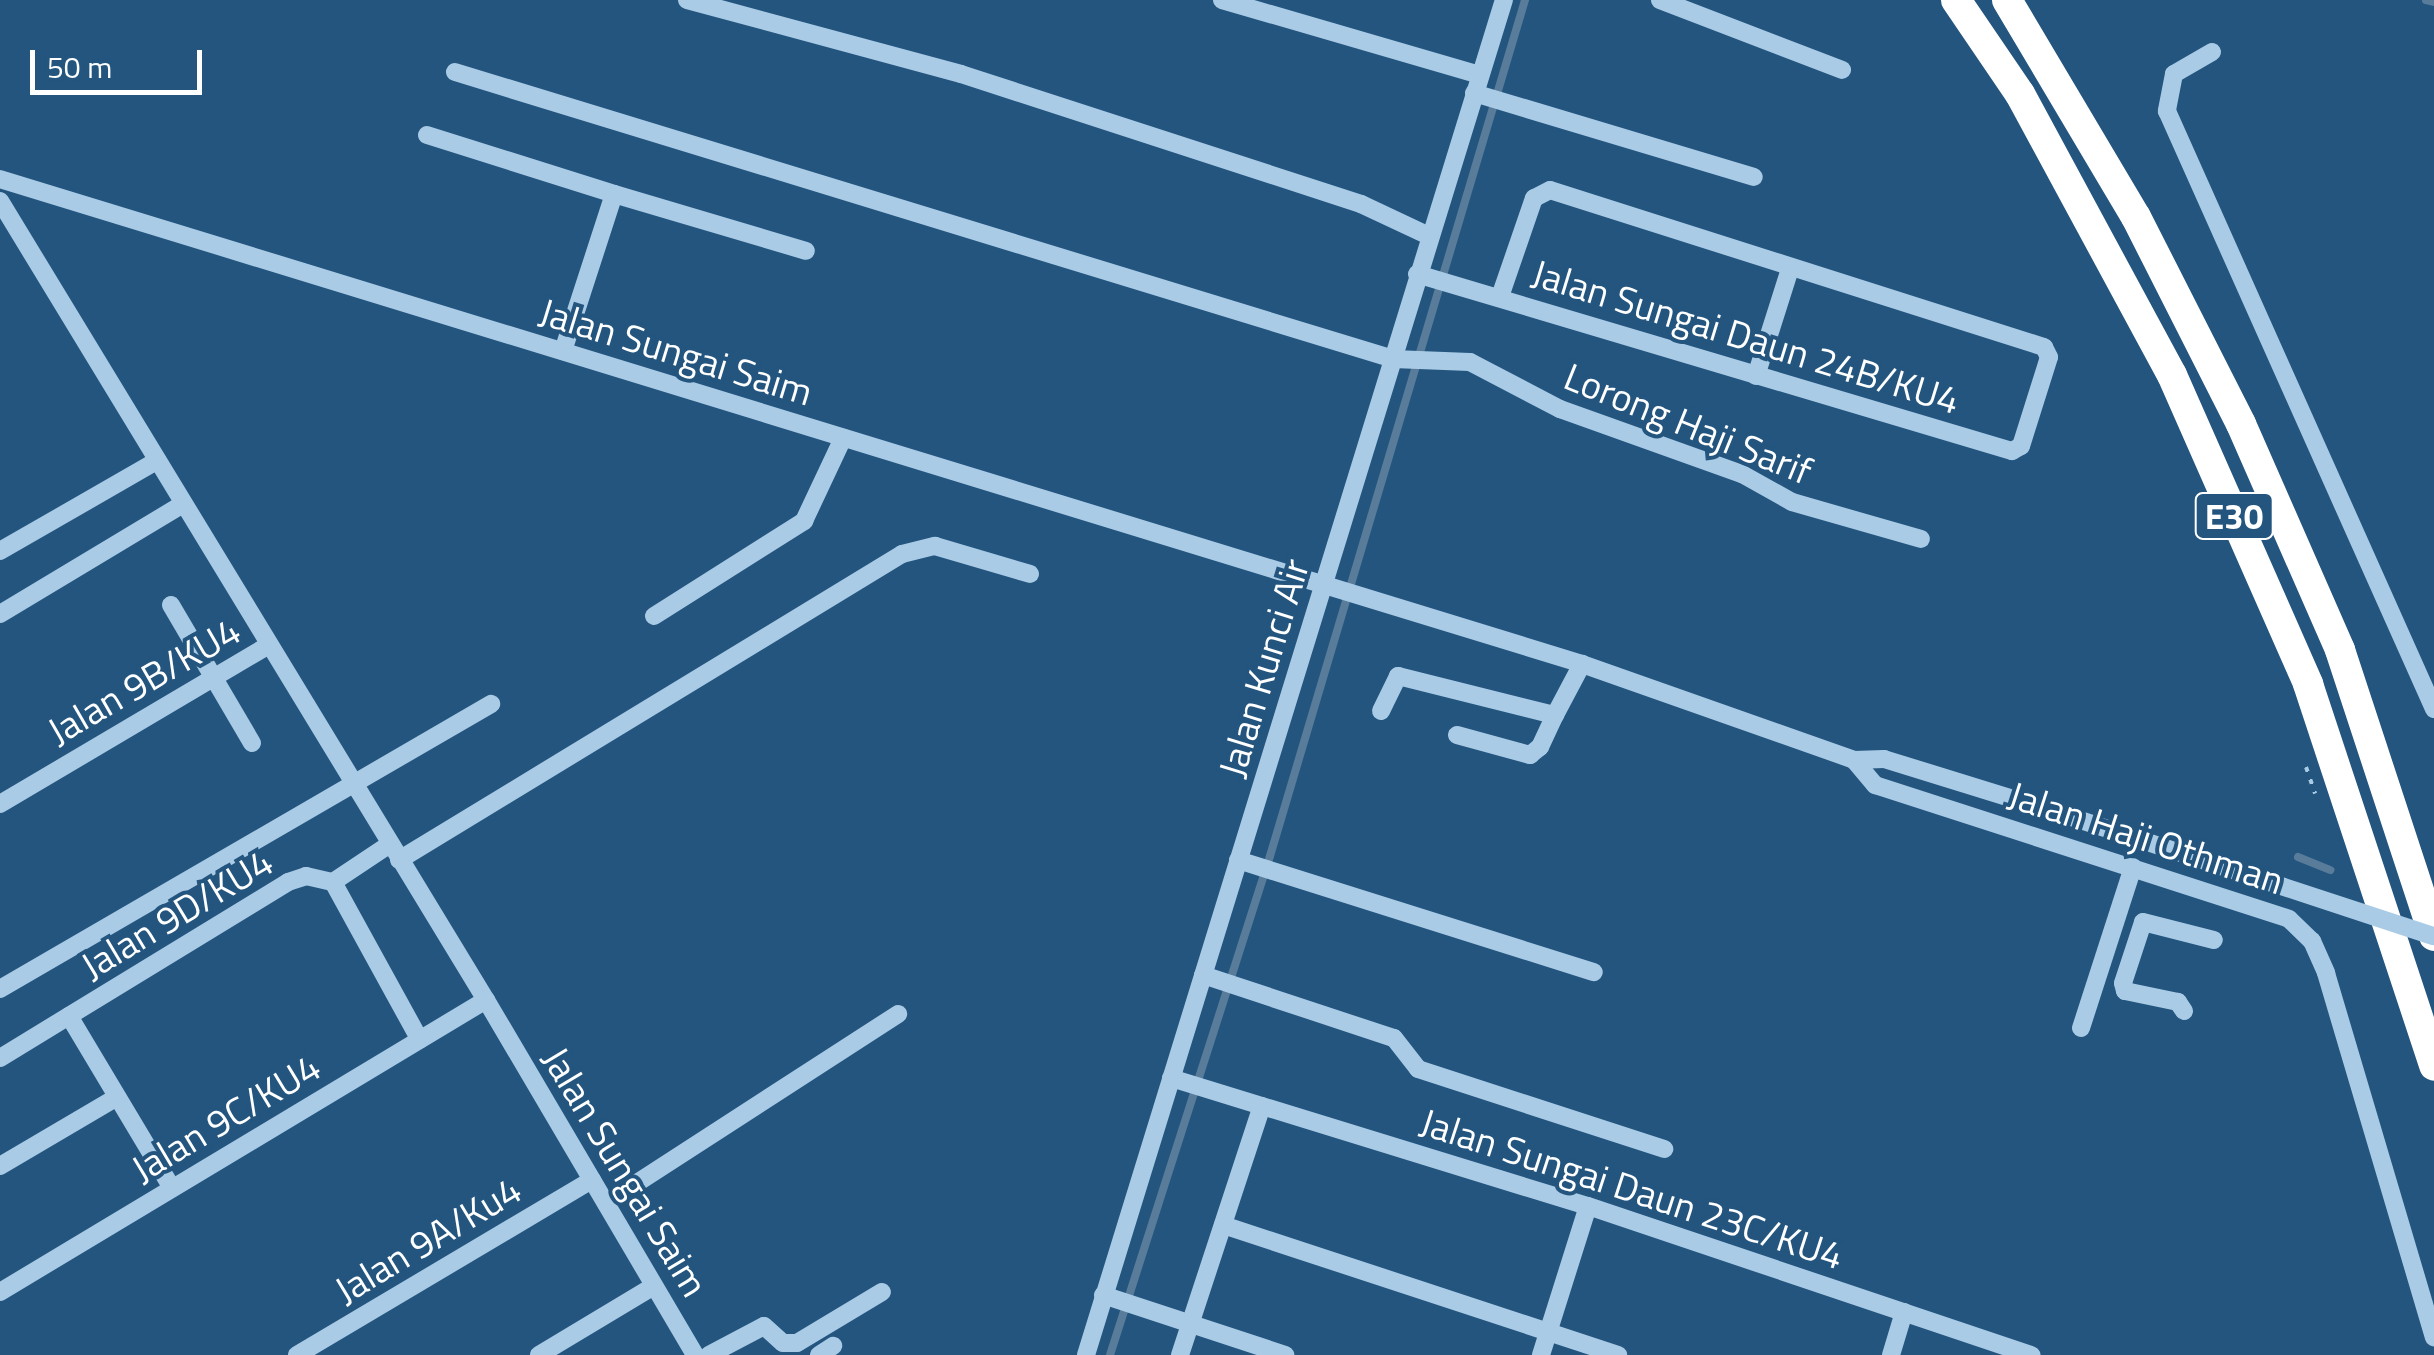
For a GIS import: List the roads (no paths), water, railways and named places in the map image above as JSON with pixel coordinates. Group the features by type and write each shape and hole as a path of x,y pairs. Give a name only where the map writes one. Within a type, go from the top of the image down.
{"highway":[{"name":"E30","path":"1956,0 2020,94 2172,376 2308,684 2434,1066"},
{"name":"E30","path":"2008,0 2136,217 2241,424 2340,650 2434,936"}],"street":[{"path":"687,0 979,80 1360,204 1429,236"},
{"path":"1222,0 1480,74"},
{"name":"Jalan Kunci Air","path":"1086,1355 1111,1298 1179,1080 1221,981 1247,863 1401,358 1424,276 1429,236 1480,96 1480,74 1504,0"},
{"path":"1660,0 1842,70"},
{"path":"2212,52 2174,74 2166,111 2434,710"},
{"name":"Lorong Haji Sarif","path":"456,72 1401,358 1470,362 1560,409 1742,474 1792,502 1920,539"},
{"path":"1480,96 1754,178"},
{"path":"427,135 806,252"},
{"name":"Jalan Sungai Saim","path":"0,179 1374,604 1582,664 1854,760"},
{"path":"1500,297 1534,198 1550,190 1790,270 1756,376"},
{"path":"563,351 614,194"},
{"name":"Jalan Sungai Saim","path":"2,208 486,1000 695,1355"},
{"name":"Jalan Sungai Daun 24B/KU4","path":"1424,276 2012,451 2022,446 2049,357 2044,347 1790,270"},
{"path":"654,616 804,521 843,438"},
{"path":"0,551 155,462"},
{"path":"0,614 183,504"},
{"name":"Jalan 9D/KU4","path":"0,1058 288,882 306,876 333,882 395,852 902,554 935,546 1030,574"},
{"path":"172,605 252,743"},
{"name":"Jalan 9B/KU4","path":"0,804 269,645"},
{"path":"1456,735 1530,755 1540,747 1582,664"},
{"path":"1381,712 1398,676 1555,715"},
{"path":"0,989 491,704"},
{"path":"1854,760 1884,758 2434,936"},
{"name":"Jalan Haji Othman","path":"1854,760 1875,785 2289,919 2312,940 2326,973 2434,1337"},
{"path":"1247,863 1594,972"},
{"path":"2081,1028 2133,866"},
{"path":"333,882 420,1040"},
{"path":"2184,1011 2178,1002 2125,991 2123,983 2143,922 2214,940"},
{"path":"2098,975 2123,983"},
{"path":"1221,981 1394,1038 1418,1069 1664,1149"},
{"name":"Jalan 9C/KU4","path":"0,1292 486,1000"},
{"path":"606,1203 898,1014"},
{"path":"69,1016 172,1188"},
{"name":"Jalan Sungai Daun 23C/KU4","path":"1179,1080 1588,1206 2032,1355"},
{"path":"0,1166 118,1097"},
{"path":"1180,1355 1262,1106"},
{"name":"Jalan 9A/Ku4","path":"297,1355 592,1180"},
{"path":"1540,1355 1588,1206"},
{"path":"1223,1224 1618,1355"},
{"path":"539,1355 654,1286"},
{"path":"710,1355 764,1326 783,1343 797,1343 882,1292"},
{"path":"1111,1298 1286,1355"},
{"path":"1892,1355 1904,1312"}],"waterway":[{"path":"1110,1355 1270,856 1525,0"},
{"path":"2426,0 2434,2"},
{"path":"2298,857 2331,870"}]}
